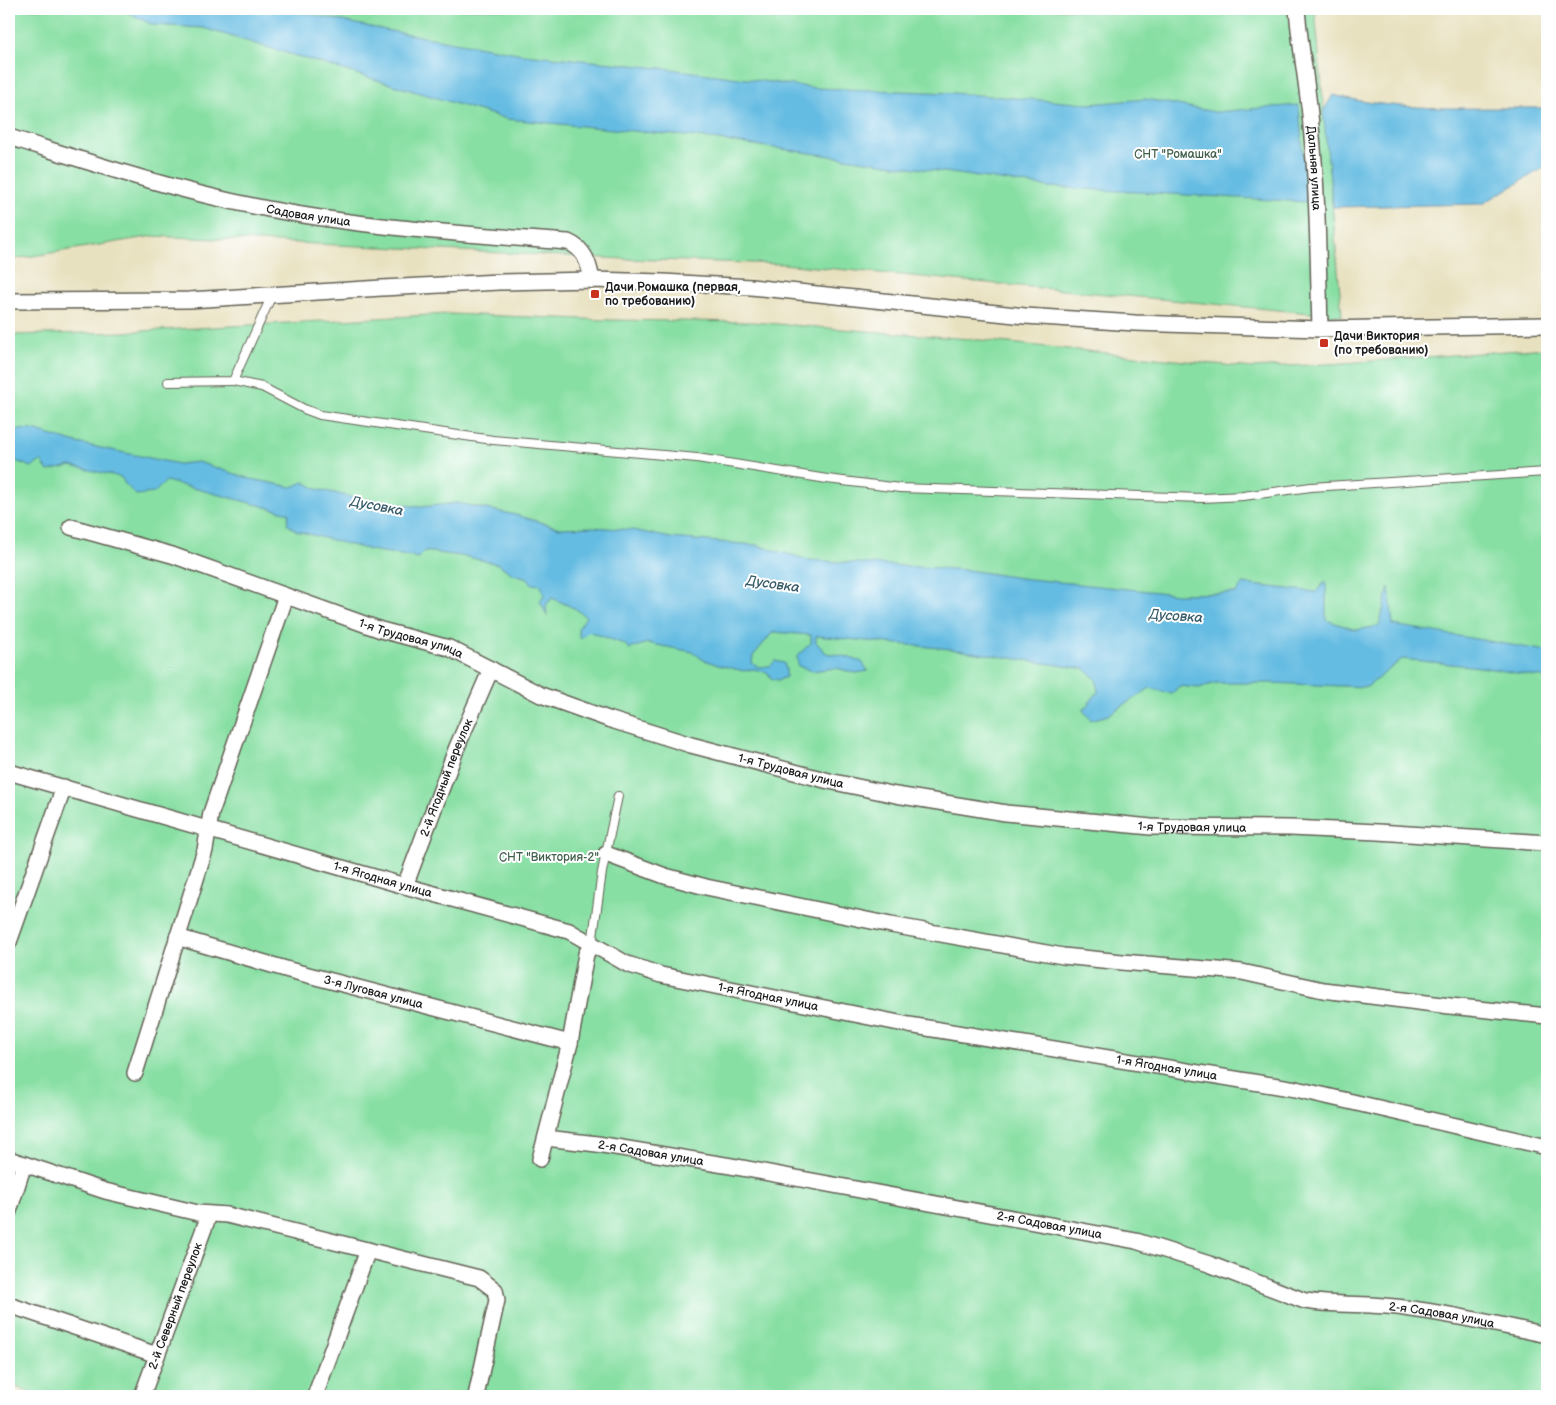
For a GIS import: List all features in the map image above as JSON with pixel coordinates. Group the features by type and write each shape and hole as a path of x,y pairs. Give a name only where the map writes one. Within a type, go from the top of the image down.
{"street":[{"name":"Дальняя улица","path":"1297,9 1298,32 1314,160 1320,329"},
{"name":"Садовая улица","path":"9,137 122,172 252,206 303,215 436,231 568,242 582,252 588,262 592,280"},
{"path":"9,301 189,300 490,283 592,280 751,287 1025,316 1135,323 1320,329 1547,325"},
{"name":"1-я Трудовая улица","path":"71,527 172,555 381,630 449,648 541,695 626,725 766,765 896,795 1006,813 1151,827 1290,828 1547,843"},
{"path":"135,1073 205,850 211,812 286,596"},
{"name":"2-й Ягодный переулок","path":"405,886 457,747 491,669"},
{"name":"1-я Ягодная улица","path":"9,772 405,886 570,931 627,964 661,975 909,1025 1296,1089 1547,1147"},
{"path":"9,942 64,787"},
{"path":"606,854 665,876 706,887 891,925 1054,954 1242,972 1324,990 1547,1016"},
{"name":"3-я Луговая улица","path":"177,937 289,970 570,1043"},
{"path":"540,1159 570,1043 586,954 592,944"},
{"name":"2-я Садовая улица","path":"546,1138 597,1144 731,1166 1136,1241 1200,1261 1305,1301 1372,1304 1448,1314 1547,1335"},
{"path":"9,1159 89,1186 209,1215 226,1215 480,1278 496,1290 497,1300 476,1396"},
{"path":"9,1211 24,1164"},
{"name":"2-й Северный переулок","path":"142,1396 209,1215"},
{"path":"315,1396 368,1250"},
{"path":"9,1306 157,1355"}],"lane":[{"path":"233,381 272,294"},
{"path":"168,382 233,381 262,386 304,409 320,415 493,440 697,458 827,479 900,488 1202,498 1243,496 1311,487 1547,472"},
{"path":"592,944 606,854 618,796"}],"green space":[{"name":"СНТ \"Ромашка\"","path":"9,9 1315,9 1342,316 783,264 625,259 153,236 9,260"},
{"name":"СНТ \"Виктория-2\"","path":"449,314 610,320 752,322 970,339 1253,368 1547,348 1547,1396 39,1396 9,1384 9,335 124,332"}],"water":[{"path":"121,9 287,9 385,30 523,54 670,69 816,88 952,93 1090,104 1146,99 1215,112 1299,105 1307,202 1050,187 697,137 507,119 203,28 153,25"},
{"path":"1333,95 1359,101 1412,107 1547,108 1547,166 1482,204 1333,207 1323,111"},
{"name":"Дусовка","path":"9,429 33,430 77,443 179,464 198,462 251,479 292,487 304,482 317,489 360,499 421,507 457,503 516,515 560,528 594,527 633,530 671,538 756,545 809,560 968,570 1020,578 1177,594 1236,593 1243,584 1316,592 1326,581 1326,620 1356,630 1379,626 1389,587 1393,625 1547,651 1547,678 1480,667 1402,659 1367,687 1216,683 1199,688 1179,686 1172,694 1150,688 1108,715 1091,720 1083,710 1098,692 1096,679 1085,669 950,649 816,636 816,642 826,653 862,662 868,671 856,673 836,668 812,671 798,666 797,656 811,643 811,635 773,632 753,656 752,663 758,667 770,666 775,661 784,663 786,677 779,680 772,679 767,672 753,669 744,671 718,665 702,659 693,652 647,643 630,649 624,644 588,631 580,639 578,629 586,617 576,609 552,598 546,605 547,616 540,601 544,595 541,585 532,584 528,578 513,574 498,564 468,557 424,551 419,558 370,550 297,531 287,524 289,513 166,481 154,493 136,495 121,477 71,466 48,471 41,461 31,467 11,459 9,460"}],"place":[{"name":"Дачи Ромашка (первая, по требованию)","path":"595,294"},
{"name":"Дачи Виктория (по требованию)","path":"1324,343"}]}
